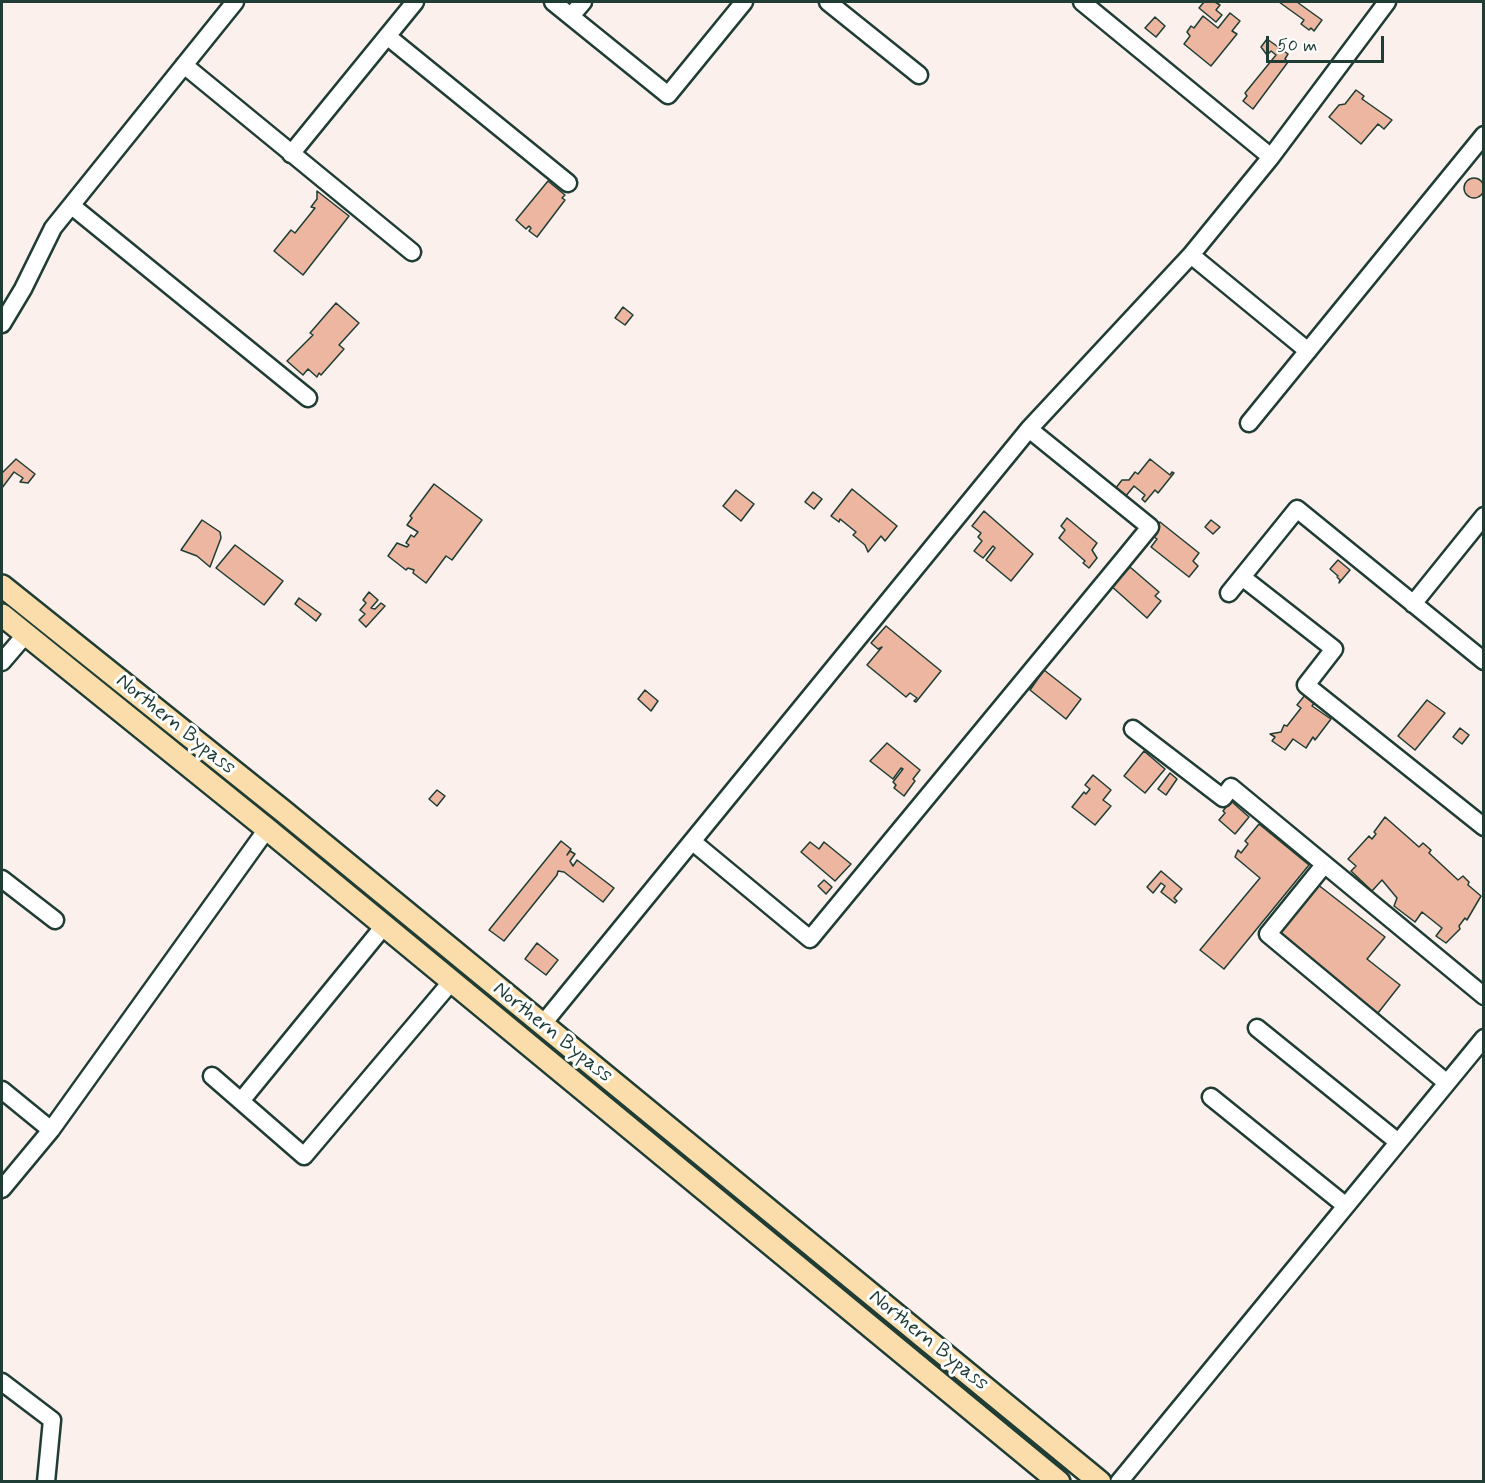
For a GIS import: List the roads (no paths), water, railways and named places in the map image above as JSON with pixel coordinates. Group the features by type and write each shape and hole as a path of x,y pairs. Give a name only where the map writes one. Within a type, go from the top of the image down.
{"main road":[{"name":"Northern Bypass","path":"2,586 283,811 1100,1482"},
{"name":"Northern Bypass","path":"2,615 267,829 1059,1482"},
{"path":"97,692 111,675"}],"street":[{"path":"2,324 23,289 53,228 235,2"},
{"path":"291,154 415,2"},
{"path":"553,2 668,95 744,2"},
{"path":"571,16 584,2"},
{"path":"828,2 919,75"},
{"path":"1082,2 1271,157"},
{"path":"542,1025 1029,429 1191,255 1271,157 1387,2"},
{"path":"387,36 568,183"},
{"path":"184,65 412,252"},
{"path":"1249,423 1484,135"},
{"path":"72,206 308,398"},
{"path":"1191,255 1308,351"},
{"path":"693,842 810,939 1150,527 1029,429"},
{"path":"1229,593 1297,509 1484,661"},
{"path":"1413,604 1484,516"},
{"path":"1242,577 1334,649 1306,685 1484,827"},
{"path":"2,662 26,634"},
{"path":"1133,729 1223,798 1231,787 1484,996"},
{"path":"2,1189 51,1130 267,829"},
{"path":"1324,865 1268,934 1447,1083"},
{"path":"2,879 55,920"},
{"path":"241,1101 384,926"},
{"path":"212,1076 304,1156 452,981"},
{"path":"1257,1028 1398,1142"},
{"path":"1119,1482 1484,1038"},
{"path":"2,1090 51,1130"},
{"path":"1210,1097 1346,1206"},
{"path":"2,1382 52,1420 46,1482"}]}
